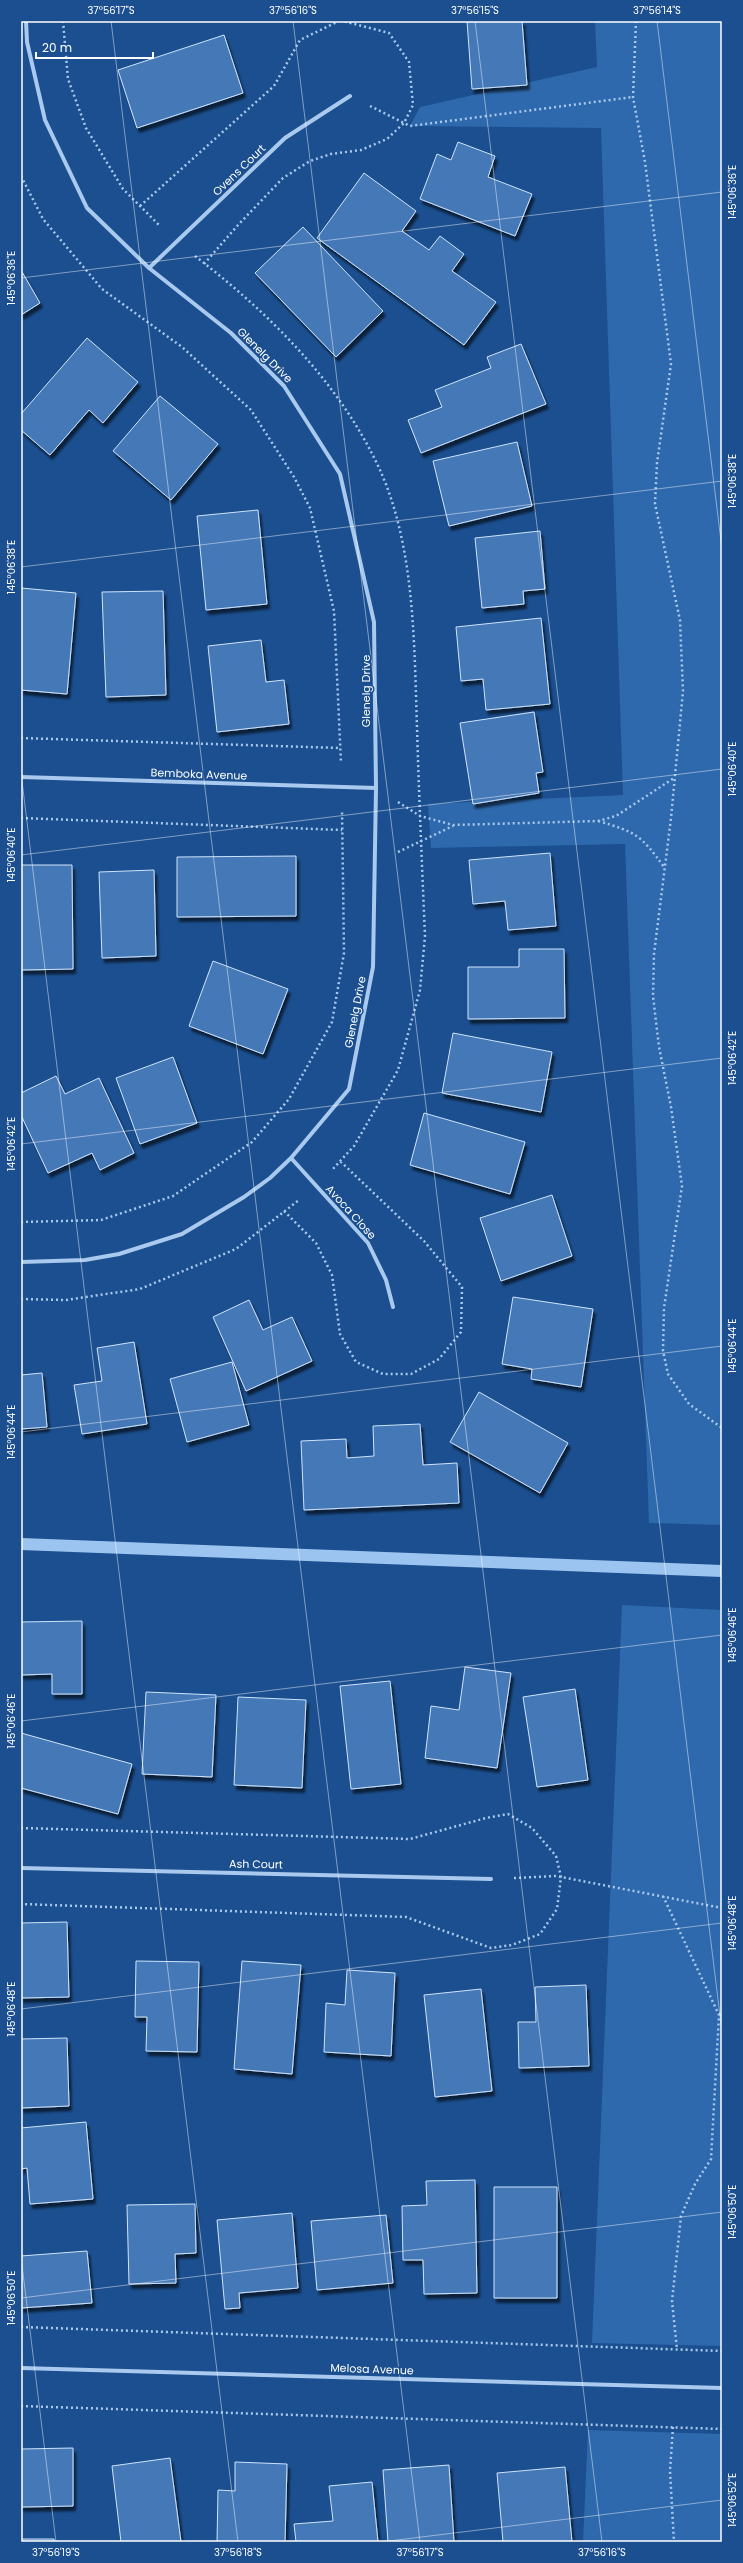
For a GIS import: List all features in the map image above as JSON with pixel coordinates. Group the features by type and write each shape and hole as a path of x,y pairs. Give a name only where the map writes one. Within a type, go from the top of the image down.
{"street":[{"name":"Glenelg Drive","path":"21,1262 85,1260 119,1254 176,1236 244,1197 291,1158 349,1089 373,967 376,788 374,622 340,474 284,386 231,333 149,268 87,208 45,120 26,42 26,21"},
{"name":"Ovens Court","path":"149,268 285,138 350,96"},
{"name":"Bemboka Avenue","path":"21,777 376,788"},
{"name":"Avoca Close","path":"291,1158 315,1187 368,1243 386,1280 393,1307"},
{"name":"Ash Court","path":"21,1868 491,1879"},
{"name":"Melosa Avenue","path":"21,2368 722,2388"}],"path":[{"path":"21,1299 66,1300 140,1289 236,1249 315,1187 354,1146 398,1070 420,982 425,936 413,612 400,532 380,470 345,407 287,335 235,287 176,242 123,189 86,128 68,79 63,21"},
{"path":"140,206 274,86 300,40 339,21"},
{"path":"204,264 238,225 283,178 310,161 331,154 361,150 387,139 404,123 413,105 409,62 389,33 343,21"},
{"path":"636,21 632,97 645,162 670,364 657,463 655,504 680,620 683,691 654,954 653,996 659,1047 671,1107 682,1186 664,1308 663,1351 668,1374 689,1404 722,1428"},
{"path":"350,96 410,126 632,97"},
{"path":"21,176 43,219 102,288 182,347 251,410 294,477 310,508 334,611 342,787 344,953 332,1022 289,1099 252,1142 173,1196 101,1220 21,1222"},
{"path":"21,738 340,748"},
{"path":"376,788 420,816 453,826 598,821 616,816 674,778"},
{"path":"21,818 342,830"},
{"path":"598,821 623,828 644,840 664,867"},
{"path":"375,864 453,826"},
{"path":"491,1879 556,1876 722,1908"},
{"path":"663,1896 719,2015 711,2158 695,2184 681,2216 672,2301 677,2350"},
{"path":"719,2015 722,2012"},
{"path":"21,2327 722,2351"},
{"path":"21,2406 722,2429"},
{"path":"673,2427 670,2472 674,2542"}],"shaded area":[{"path":"595,21 722,21 722,1525 649,1523 625,844 431,848 428,804 623,795 601,128 410,126 420,107 597,67"},
{"path":"622,1605 722,1610 722,2346 592,2343"},
{"path":"588,2430 722,2434 722,2542 583,2542"}],"building":[{"path":"467,21 522,21 527,85 472,89"},
{"path":"224,35 243,93 137,128 118,70"},
{"path":"458,142 495,156 488,177 532,194 515,236 420,199 437,154 451,160"},
{"path":"364,173 416,211 402,231 429,250 440,236 464,254 452,271 496,302 464,345 317,238"},
{"path":"303,227 383,311 336,357 255,273"},
{"path":"21,270 40,303 21,315"},
{"path":"87,338 138,382 103,423 89,410 50,455 21,430 21,414"},
{"path":"521,344 546,404 421,453 408,420 442,407 435,390 491,368 487,357"},
{"path":"160,396 218,444 171,500 113,451"},
{"path":"517,442 532,506 449,526 433,461"},
{"path":"258,510 267,604 206,610 197,516"},
{"path":"540,531 545,589 523,591 524,604 482,608 475,538"},
{"path":"21,588 76,593 67,694 21,690"},
{"path":"163,591 166,695 106,697 102,592"},
{"path":"541,618 550,704 486,710 483,679 461,681 456,627"},
{"path":"261,640 266,682 284,680 289,724 217,732 208,646"},
{"path":"534,712 543,772 536,773 539,793 473,804 460,723"},
{"path":"550,853 556,926 508,930 505,901 473,904 469,860"},
{"path":"296,856 296,916 177,917 177,857"},
{"path":"21,865 72,865 73,969 21,970"},
{"path":"154,870 156,956 102,958 99,872"},
{"path":"519,949 564,949 565,1018 468,1019 468,967 519,967"},
{"path":"213,961 288,989 263,1054 189,1026"},
{"path":"453,1033 552,1052 541,1112 442,1093"},
{"path":"173,1057 197,1123 140,1144 116,1078"},
{"path":"56,1076 65,1094 99,1078 134,1153 100,1170 92,1153 48,1173 21,1115 21,1093"},
{"path":"424,1113 525,1142 510,1194 410,1165"},
{"path":"552,1195 572,1256 501,1281 480,1218"},
{"path":"513,1297 593,1309 581,1387 531,1379 532,1369 502,1364"},
{"path":"249,1300 263,1330 292,1317 312,1361 246,1391 213,1317"},
{"path":"134,1342 147,1424 82,1434 74,1385 102,1381 97,1348"},
{"path":"232,1362 249,1425 187,1442 170,1379"},
{"path":"42,1373 47,1427 21,1429 21,1375"},
{"path":"479,1392 568,1443 540,1493 450,1442"},
{"path":"420,1424 423,1465 457,1463 459,1503 304,1510 301,1441 346,1439 347,1458 374,1456 373,1426"},
{"path":"82,1621 82,1694 52,1694 52,1674 21,1675 21,1622"},
{"path":"465,1667 511,1673 497,1768 425,1758 431,1706 459,1710"},
{"path":"390,1681 401,1784 351,1789 340,1686"},
{"path":"575,1689 588,1780 537,1787 523,1697"},
{"path":"146,1692 216,1695 212,1777 142,1774"},
{"path":"238,1697 306,1700 302,1788 234,1785"},
{"path":"21,1733 132,1764 118,1814 21,1788"},
{"path":"67,1922 69,1997 21,1998 21,1923"},
{"path":"136,1961 199,1962 197,2052 146,2051 147,2017 135,2017"},
{"path":"242,1961 301,1965 292,2074 234,2069"},
{"path":"347,1970 395,1973 391,2056 324,2052 326,2003 345,2005"},
{"path":"586,1985 589,2066 519,2068 518,2022 536,2022 535,1987"},
{"path":"481,1989 492,2091 435,2097 424,1995"},
{"path":"67,2038 69,2106 21,2108 21,2039"},
{"path":"86,2122 93,2199 30,2204 27,2168 21,2169 21,2128"},
{"path":"475,2180 477,2293 424,2294 423,2260 403,2260 402,2206 427,2205 426,2181"},
{"path":"494,2187 557,2187 557,2298 494,2298"},
{"path":"195,2204 196,2253 175,2254 176,2283 129,2284 127,2205"},
{"path":"292,2213 298,2288 239,2293 240,2308 225,2309 217,2220"},
{"path":"386,2215 393,2283 317,2290 311,2221"},
{"path":"87,2251 92,2303 21,2308 21,2256"},
{"path":"73,2448 73,2506 21,2507 21,2449"},
{"path":"170,2458 181,2542 121,2542 112,2466"},
{"path":"235,2462 287,2464 285,2542 217,2542 218,2490 235,2491"},
{"path":"449,2465 454,2542 388,2542 383,2470"},
{"path":"565,2467 572,2542 503,2542 497,2473"},
{"path":"372,2482 378,2542 296,2542 294,2524 333,2521 329,2486"},
{"path":"21,2539 54,2539 54,2542 21,2542"}],"waterway":[{"path":"21,1544 722,1571"}]}
